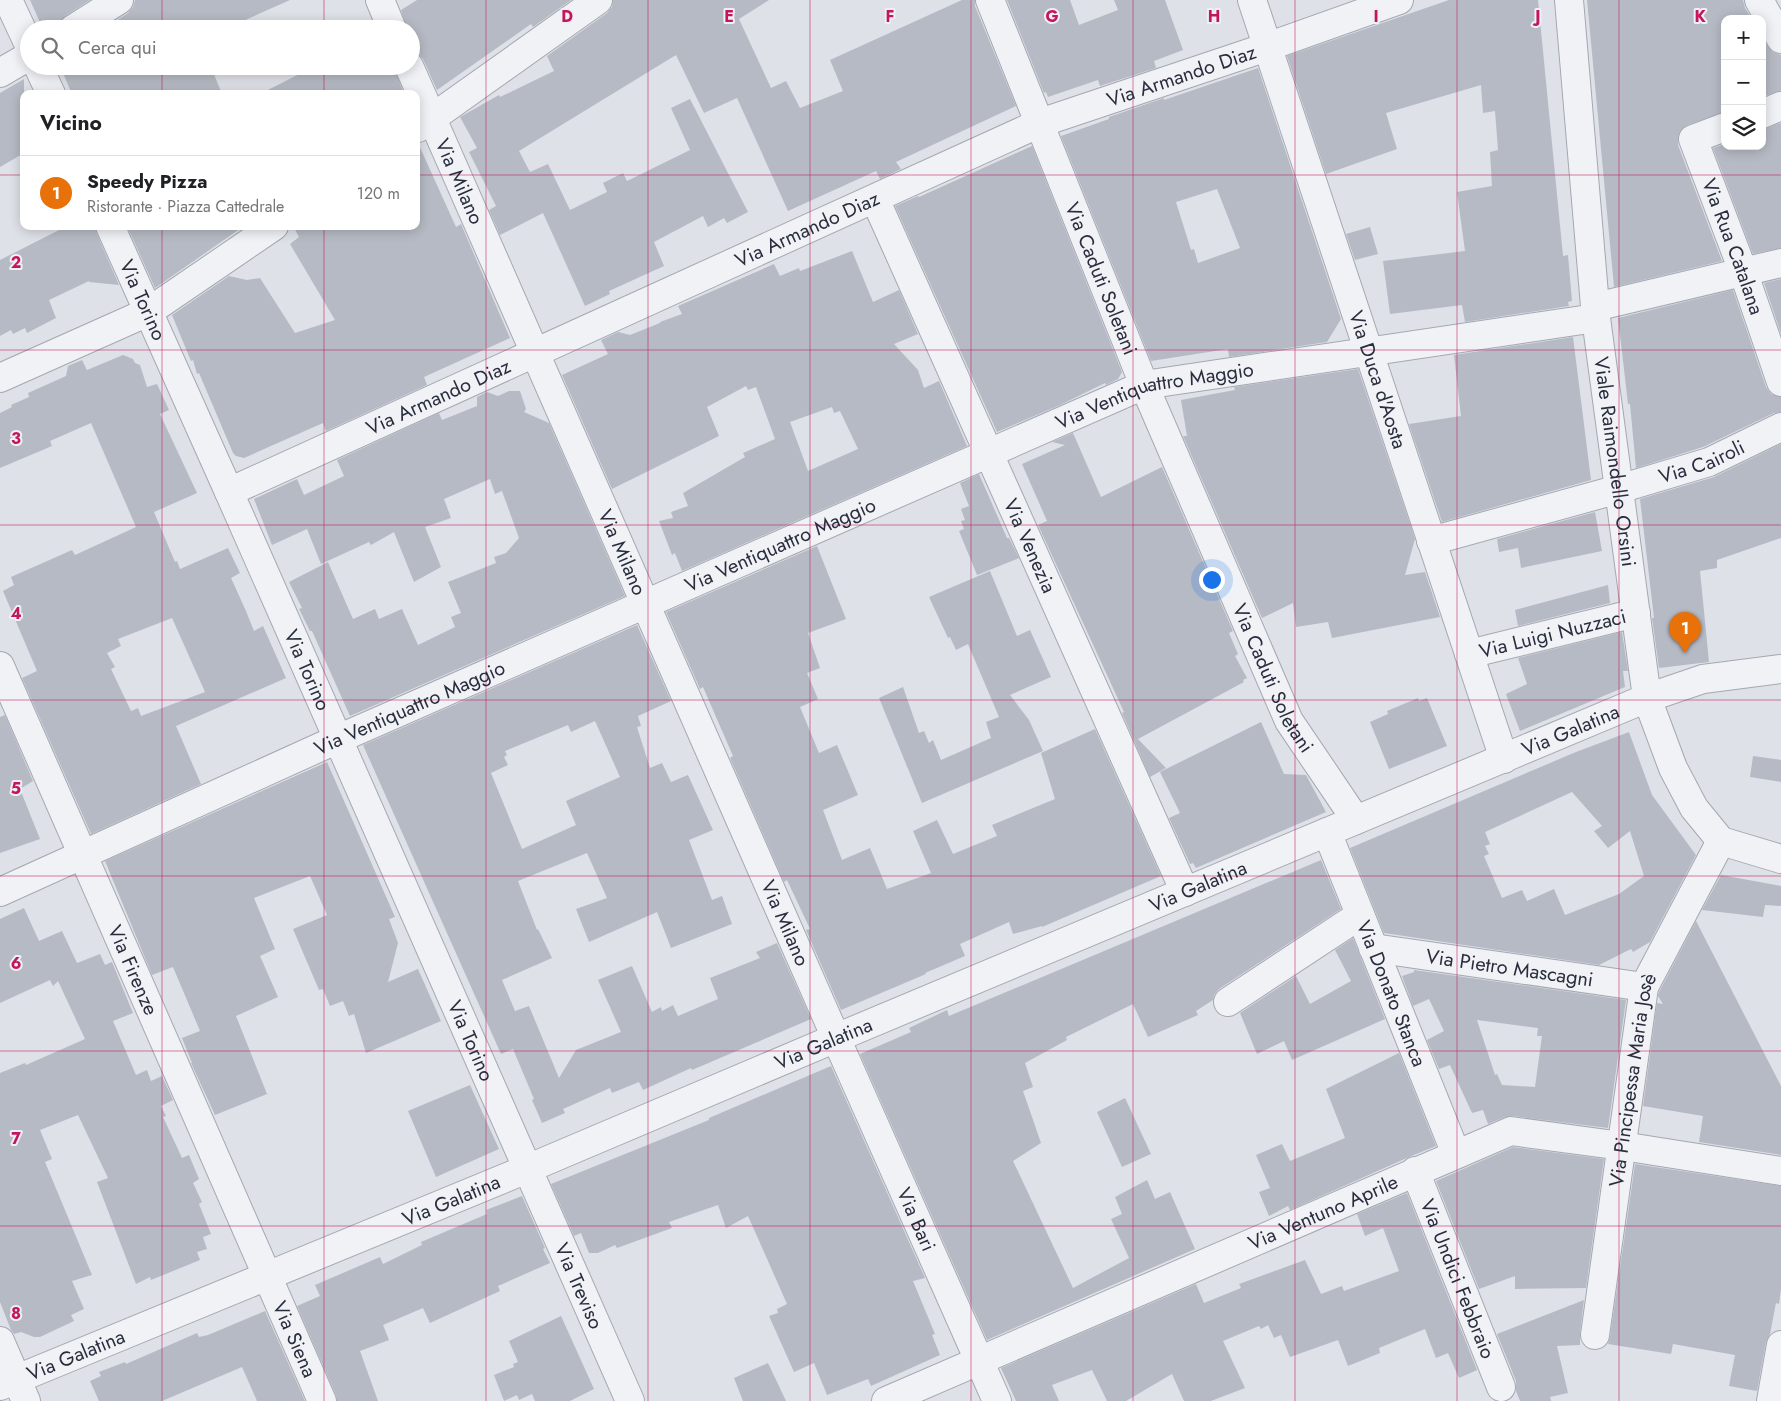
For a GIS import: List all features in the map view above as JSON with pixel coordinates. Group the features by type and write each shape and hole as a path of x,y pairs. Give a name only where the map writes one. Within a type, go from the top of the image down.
{"street":[{"path":"8,0 20,26"},
{"path":"87,20 119,0"},
{"path":"380,0 388,20"},
{"path":"424,124 598,0"},
{"name":"Via Caduti Soletani","path":"990,0 1144,385 1288,721 1356,820"},
{"name":"Via Duca d'Aosta","path":"1252,0 1504,759"},
{"name":"Via Armando Diaz","path":"230,492 1040,123 1267,47 1399,0"},
{"name":"Viale Raimondello Orsini","path":"1569,0 1595,312 1647,698 1674,768 1694,808 1721,841"},
{"path":"1759,0 1781,39"},
{"path":"0,73 20,61"},
{"path":"42,75 48,90"},
{"name":"Via Milano","path":"411,75 415,90"},
{"path":"1766,112 1781,106"},
{"name":"Via Milano","path":"420,109 424,124 535,354 836,1038"},
{"name":"Via Rua Catalana","path":"1721,128 1693,139 1743,271 1781,382"},
{"name":"Via Venezia","path":"874,199 1185,892"},
{"name":"Via Torino","path":"112,230 230,492 527,1169"},
{"path":"0,378 148,312 268,230"},
{"name":"Via Ventiquattro Maggio","path":"0,892 338,738 1144,385 1368,351 1595,312 1743,271 1781,263"},
{"name":"Via Cairoli","path":"1431,540 1619,489 1709,462 1781,427"},
{"name":"Via Luigi Nuzzaci","path":"1469,654 1636,614"},
{"name":"Via Firenze","path":"0,666 268,1276"},
{"name":"Via Galatina","path":"14,1388 268,1276 1647,698 1703,679 1781,668"},
{"name":"Via Donato Stanca","path":"1327,832 1456,1154"},
{"path":"1721,841 1781,859"},
{"name":"Via Pincipessa Maria Josè","path":"1595,1335 1644,987 1721,841"},
{"path":"1228,1002 1360,915"},
{"name":"Via Pietro Mascagni","path":"1374,948 1644,987"},
{"name":"Via Bari","path":"836,1038 997,1401"},
{"name":"Via Ventuno Aprile","path":"886,1401 1511,1131 1781,1171"},
{"name":"Via Treviso","path":"527,1169 630,1401"},
{"name":"Via Undici Febbraio","path":"1415,1171 1502,1387"},
{"name":"Via Siena","path":"268,1276 322,1401"},
{"path":"0,1341 14,1388"},
{"path":"1771,1401 1781,1345"}],"building":[{"path":"30,0 90,0 65,16 62,20 39,20"},
{"path":"135,0 290,0 245,20 118,20 133,7"},
{"path":"417,0 571,0 533,27 531,24 437,90 420,55 420,20 404,20 401,10"},
{"path":"613,0 769,0 739,19 771,88 786,81 800,108 843,91 830,60 962,0 975,0 975,6 1016,106 896,162 901,169 880,179 876,171 788,211 737,98 704,113 676,55 519,151 530,172 548,164 570,210 607,192 603,183 623,173 627,181 690,150 671,108 690,99 748,212 727,223 724,218 708,227 703,216 654,242 664,266 609,291 610,294 585,306 543,213 500,235 489,210 496,206 469,152 477,148 460,117 499,95 500,97 554,71 547,56 607,13 612,7"},
{"path":"1007,0 1070,0 1079,25 1118,10 1114,0 1165,0 1183,50 1154,61 1156,68 1100,86 1098,80 1048,97 1046,92 1044,93"},
{"path":"1449,0 1538,0 1563,256 1568,255 1572,301 1568,302 1569,306 1465,322 1462,305 1390,314 1383,261 1465,251 1457,192 1492,186 1490,152 1498,150 1495,111 1483,113 1481,85 1386,113 1397,149 1326,174 1287,56"},
{"path":"1587,0 1743,0 1749,15 1721,15 1721,113 1687,125 1681,130 1678,137 1678,145 1722,261 1614,287"},
{"path":"1766,43 1773,52 1781,55 1781,91 1766,96"},
{"path":"1258,68 1341,319 1327,342 1229,357 1228,349 1151,361 1061,136 1109,119 1109,117 1164,98 1164,100","holes":["1217,189 1240,248 1198,263 1194,249 1191,250 1176,202"]},
{"path":"64,75 214,75 220,90 70,90"},
{"path":"297,75 397,75 403,90 268,90"},
{"path":"24,79 24,90 20,90 20,155 0,167 0,93"},
{"path":"1781,123 1781,248 1753,254 1713,148 1721,145 1721,150 1766,150 1766,128"},
{"path":"1032,146 1122,372 1118,379 1106,385 1105,383 997,432 895,206"},
{"path":"420,147 456,227 461,224 510,338 424,377 427,385 326,431 323,423 244,458 236,456 233,453 199,373 197,374 193,360 191,361 172,315 229,276 247,280 260,278 295,333 335,320 290,244 299,237 295,230 420,230"},
{"path":"1370,227 1378,254 1355,260 1346,234"},
{"path":"59,230 96,230 119,285 89,281 49,300 56,318 27,333 25,328 13,334 11,330 0,336 0,260"},
{"path":"129,230 238,230 155,288"},
{"path":"852,251 873,302 899,290 918,334 894,344 918,370 924,388 939,381 967,446 682,571 675,553 672,555 659,521 673,518 671,512 688,506 683,493 745,457 743,453 775,439 756,387 748,390 746,386 707,407 719,436 612,489 562,375 608,354 601,340 618,332 630,335 682,314 678,306 774,264 780,276 799,268 800,271","holes":["832,407 834,413 840,411 858,449 808,471 790,422"]},
{"path":"1781,279 1781,334 1764,283"},
{"path":"1733,290 1766,387 1771,394 1781,397 1781,412 1774,413 1703,447 1636,468 1630,404 1628,404 1618,318"},
{"path":"1573,337 1591,480 1442,522 1409,424 1461,416 1454,355"},
{"path":"123,355 133,359 135,363 140,365 147,387 157,384 169,410 160,414 197,493 154,512 175,562 177,561 180,569 228,548 240,573 231,578 254,631 263,626 286,678 176,726 201,784 91,834 22,678 37,671 3,591 14,585 11,577 72,550 75,555 136,527 91,423 50,441 52,446 0,468 0,413 12,407 11,405 29,397 28,393 66,376 68,366 82,360 87,370","holes":["172,618 205,692 141,716 138,708 131,711 111,669 115,667 107,653 121,646 118,639"]},
{"path":"1358,369 1415,539 1405,575 1425,572 1440,617 1332,638 1328,622 1296,627 1293,603 1262,618 1183,436 1187,436 1181,400 1235,390 1234,387"},
{"path":"509,391 520,391 526,409 524,412 549,423 625,596 350,716 312,631 310,631 299,609 302,608 289,582 328,562 353,619 375,609 379,619 402,609 418,645 455,627 451,617 461,613 448,582 496,563 494,557 506,553 519,538 502,491 495,494 490,479 444,499 451,518 425,527 441,567 414,582 394,532 371,545 369,542 321,564 307,529 272,545 254,499 297,479 304,495 344,476 337,460 439,413 442,420 477,406 477,397 487,392 498,396"},
{"path":"1073,433 1101,497 1162,467 1233,631 1229,633 1238,654 1235,656 1247,678 1243,680 1244,682 1138,739 1166,768 1150,777 1122,713 1124,712 1038,525 1047,521 1022,464 1065,445 1052,442"},
{"path":"1781,444 1781,538 1717,560 1717,568 1700,571 1709,662 1659,668 1640,499 1714,477"},
{"path":"979,474 1007,538 1009,538 1019,558 977,575 959,531 964,529 961,521 965,520 961,509 969,506 960,483"},
{"path":"1595,512 1602,551 1521,568 1518,548 1499,552 1497,539"},
{"path":"817,546 846,619 808,633 820,668 807,673 818,699 800,707 819,753 837,745 858,795 823,810 842,860 870,848 887,889 931,873 913,831 937,820 953,854 997,836 992,825 1055,799 1041,753 1095,729 1161,876 1042,927 1013,934 1009,922 960,944 965,956 841,1010 806,930 810,929 787,880 784,882 730,758 733,756 703,687 700,689 666,612"},
{"path":"990,571 1017,636 1030,630 1051,677 1010,695 1029,720 1043,751 922,803 879,698 903,687 919,733 924,731 929,743 933,740 941,760 991,738 986,722 999,717 968,644 956,650 950,637 948,638 929,597"},
{"path":"1608,585 1610,603 1518,626 1515,610"},
{"path":"637,625 671,701 638,716 641,726 637,727 650,768 662,763 671,782 688,775 713,830 689,840 712,900 722,896 732,924 671,948 657,912 589,942 576,909 607,898 587,853 518,881 537,930 552,958 502,980 515,1011 529,1006 559,1078 576,1050 621,1032 598,980 632,966 652,1012 661,1007 662,1011 673,1005 678,1016 718,999 710,978 760,958 756,952 777,943 811,1019 692,1070 691,1068 643,1090 639,1082 612,1093 610,1088 563,1109 565,1113 542,1123 513,1049 501,1054 363,745","holes":["595,721 620,777 566,801 576,825 522,849 491,773 508,765 504,757 507,755 505,751 568,725 571,732"]},
{"path":"1622,632 1628,671 1623,671 1625,687 1520,731 1506,694 1527,684 1518,658"},
{"path":"1418,698 1419,701 1427,698 1447,746 1389,769 1370,722 1388,714 1387,711"},
{"path":"5,715 33,781 20,789 40,839 0,853 0,717"},
{"path":"1261,722 1284,774 1306,775 1326,812 1196,868 1193,863 1190,864 1169,818 1180,813 1160,772"},
{"path":"1629,732 1652,795 1696,855 1650,942 1633,952 1631,949 1599,965 1384,933 1350,848 1576,752","holes":["1572,792 1602,826 1594,831 1608,848 1630,831 1644,876 1619,894 1565,915 1554,889 1527,901 1522,890 1502,898 1484,856 1489,854 1485,846 1490,844 1485,832"]},
{"path":"1753,756 1781,760 1781,782 1750,777"},
{"path":"327,762 395,917 389,919 398,943 388,982 418,969 441,1021 366,1053 354,1014 349,1016 343,1001 330,1006 323,989 319,990 293,929 327,915 310,876 254,898 275,949 260,956 278,997 236,1016 267,1094 215,1115 191,1063 182,1038 200,1031 173,967 152,975 105,861"},
{"path":"1321,860 1341,909 1219,989 1214,995 1213,1000 1196,1011 1198,1015 1148,1037 1133,1004 1066,1037 1067,1040 1025,1063 1033,1087 1023,1091 1041,1143 1013,1161 1073,1288 1129,1258 1111,1219 1122,1214 1115,1197 1147,1180 1155,1199 1170,1192 1195,1249 987,1340 860,1054 911,1032 909,1028 947,1010 949,1016"},
{"path":"1721,875 1781,886 1781,906 1765,905 1763,917 1702,910"},
{"path":"24,908 39,941 62,931 77,963 100,954 105,965 112,962 133,1013 113,1021 136,1075 147,1070 151,1081 162,1076 173,1100 161,1106 166,1116 163,1117 182,1158 189,1155 199,1179 193,1183 202,1202 199,1204 211,1234 203,1237 207,1249 197,1252 200,1260 151,1280 150,1277 136,1284 97,1182 108,1178 78,1115 40,1130 52,1159 45,1162 92,1275 72,1281 84,1309 71,1315 74,1321 40,1337 34,1337 21,1332 14,1334 0,1302 0,1073 25,1063 26,1065 85,1039 58,981 53,986 50,980 0,1003 0,919"},
{"path":"1696,921 1781,1086 1781,1155 1699,1142 1703,1116 1643,1106 1657,1003 1663,1004 1658,996 1659,992"},
{"path":"1353,938 1385,1019 1292,1060 1284,1041 1257,1054 1240,1013 1296,976 1310,1004 1351,981 1335,950"},
{"path":"1414,970 1626,1000 1608,1128 1513,1116 1488,1124 1483,1110 1472,1113 1450,1065 1439,1069 1427,1040 1444,1031 1429,999 1413,1006 1402,976 1414,972","holes":["1477,1020 1538,1028 1537,1036 1542,1036 1535,1087 1502,1085 1497,1074 1495,1075"]},
{"path":"1399,1053 1436,1146 1290,1210 1288,1206 1269,1216 1259,1192 1270,1188 1256,1155 1282,1144 1290,1161 1345,1138 1326,1089"},
{"path":"831,1066 925,1278 913,1281 935,1334 932,1335 940,1355 871,1386 868,1379 827,1395 814,1363 794,1372 769,1316 778,1313 777,1309 787,1304 748,1216 726,1228 718,1205 669,1222 672,1228 617,1248 615,1245 598,1253 589,1253 581,1233 574,1236 551,1184 709,1120 709,1118"},
{"path":"470,1085 499,1149 436,1177 408,1111"},
{"path":"1125,1098 1151,1154 1122,1167 1097,1112"},
{"path":"1513,1147 1604,1159 1586,1288 1515,1289 1515,1276 1479,1289 1436,1181"},
{"path":"1635,1164 1781,1186 1781,1289 1779,1304 1776,1303 1770,1334 1766,1342 1757,1391 1729,1386 1735,1355 1673,1344 1671,1354 1608,1344"},
{"path":"1407,1193 1477,1370 1459,1378 1448,1353 1436,1358 1425,1329 1379,1348 1380,1353 1348,1366 1338,1340 1290,1357 1281,1335 1274,1338 1268,1325 1261,1329 1259,1326 1223,1341 1245,1388 1211,1401 1184,1401 1172,1374 1126,1401 1107,1401 1092,1370 1052,1385 1059,1401 1016,1401 1001,1368 1196,1284 1204,1303 1241,1288 1239,1284 1305,1260 1321,1294 1342,1286 1344,1291 1399,1271 1383,1228 1365,1236 1357,1214"},
{"path":"522,1196 550,1263 498,1286 500,1291 430,1323 423,1308 383,1325 389,1340 360,1351 378,1401 337,1401 297,1306 320,1296 315,1285 380,1257 383,1264 422,1245 421,1242 487,1214 486,1210"},
{"path":"1584,1300 1580,1345 1557,1346 1568,1393 1550,1397 1551,1401 1520,1401 1516,1391 1516,1381 1497,1334"},
{"path":"265,1311 305,1401 257,1401 242,1367 162,1401 99,1401 90,1381 101,1376 99,1372 125,1362 126,1364 197,1333 199,1337 208,1335"},
{"path":"561,1316 594,1389 570,1401 535,1401 532,1394 519,1400 517,1395 504,1401 494,1375 514,1367 513,1364 518,1362 509,1341"},
{"path":"768,1363 786,1401 743,1401 734,1378"}],"place":[{"name":"Speedy Pizza","path":"1685,653"}]}
